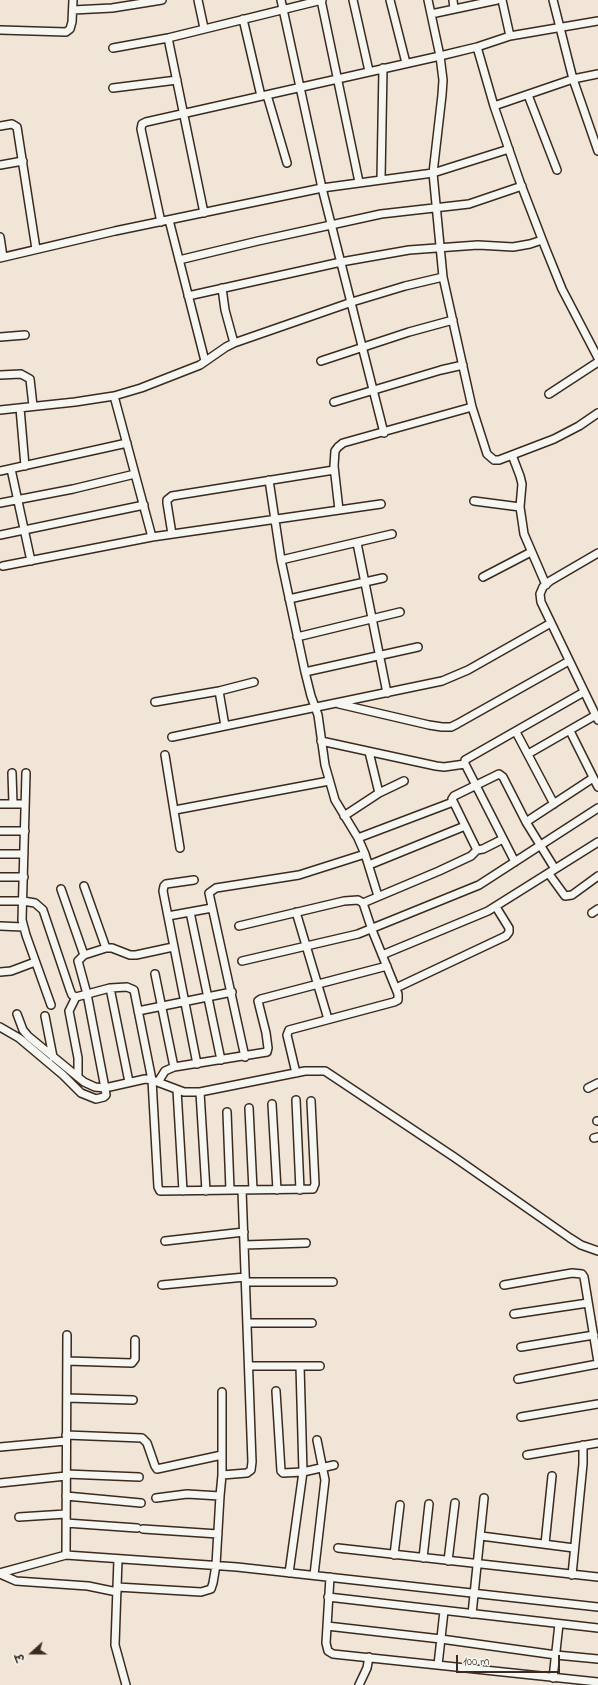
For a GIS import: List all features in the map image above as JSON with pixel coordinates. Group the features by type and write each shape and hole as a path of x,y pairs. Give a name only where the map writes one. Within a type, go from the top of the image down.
{"street":[{"path":"0,30 66,32 70,29 73,0"},
{"path":"73,10 112,8 162,0"},
{"path":"198,0 204,28"},
{"path":"281,0 322,188 384,433"},
{"path":"113,48 168,38 243,18 321,0 360,182"},
{"path":"353,0 369,71"},
{"path":"390,0 406,63"},
{"path":"428,0 440,56 443,80 433,173 439,247 443,277 472,407 487,454 494,460 499,460 554,439 579,426 598,413"},
{"path":"453,0 454,9"},
{"path":"431,14 497,0"},
{"path":"502,0 510,36"},
{"path":"553,0 573,79 598,151"},
{"path":"243,18 264,95 287,163"},
{"path":"161,222 141,129 142,124 152,119 440,56 477,47 510,36 598,21"},
{"path":"168,38 204,213"},
{"path":"477,47 494,106 542,240 562,289 598,358"},
{"path":"381,179 383,68"},
{"path":"494,106 573,79 598,74"},
{"path":"114,88 177,80"},
{"path":"528,95 557,170"},
{"path":"0,126 12,124 17,127 36,249"},
{"path":"0,237 2,257 322,188 433,173 509,149"},
{"path":"0,165 23,161"},
{"path":"179,260 331,224 381,214 469,204 522,186"},
{"path":"169,220 205,361"},
{"path":"188,296 341,262 409,250 478,245 514,247 542,240"},
{"path":"0,410 114,396 142,388 186,371 205,361 226,346 234,343 352,302 405,286 443,277"},
{"path":"222,288 225,310 234,343"},
{"path":"321,361 409,332 453,320"},
{"path":"0,337 25,335"},
{"path":"549,394 598,362"},
{"path":"334,402 441,370 463,365"},
{"path":"0,372 0,375 21,374 30,379 33,406"},
{"path":"114,396 152,537"},
{"path":"339,510 334,458 338,447 343,443 384,433 472,407"},
{"path":"20,408 25,466"},
{"path":"0,471 126,440"},
{"path":"512,455 522,484 520,507 524,534 546,585"},
{"path":"172,534 167,503 169,497 179,494 334,468"},
{"path":"11,469 31,561"},
{"path":"0,503 73,489 135,474"},
{"path":"269,480 281,560 304,672 320,722 320,738 329,782 336,800 358,838 370,865 378,896"},
{"path":"474,501 520,507"},
{"path":"3,566 152,537 381,504"},
{"path":"0,535 144,505"},
{"path":"281,560 392,534"},
{"path":"357,543 387,693"},
{"path":"483,578 531,552"},
{"path":"528,754 597,718 541,602 540,594 546,585 598,553"},
{"path":"289,599 383,578"},
{"path":"297,637 400,612"},
{"path":"172,737 442,681 455,677 551,623"},
{"path":"304,672 418,647"},
{"path":"337,704 442,727 451,727 569,661"},
{"path":"154,702 219,691 254,682"},
{"path":"219,691 225,726"},
{"path":"515,862 465,764 465,760 584,692"},
{"path":"570,731 598,787"},
{"path":"516,732 554,804"},
{"path":"320,738 369,752 436,766 450,767 465,764"},
{"path":"369,752 379,793"},
{"path":"165,755 180,848"},
{"path":"12,773 13,804"},
{"path":"26,773 23,926 51,1005"},
{"path":"477,850 452,799 454,796 496,775 501,774 526,822 541,846 552,872 565,896 572,895 598,876"},
{"path":"526,822 593,778"},
{"path":"344,816 379,793 404,781"},
{"path":"175,810 329,782"},
{"path":"358,838 453,802"},
{"path":"0,804 25,804"},
{"path":"242,962 372,930 452,895 479,885 598,808"},
{"path":"370,865 465,826"},
{"path":"0,831 25,831"},
{"path":"364,903 439,871 471,856 477,850 483,849 503,839"},
{"path":"382,955 496,907 598,842"},
{"path":"0,854 24,854"},
{"path":"245,1057 210,893 216,888 298,875 365,854"},
{"path":"0,877 24,877"},
{"path":"194,880 166,884 163,891 197,1064"},
{"path":"84,886 106,948"},
{"path":"61,889 84,955"},
{"path":"239,926 344,901 358,900 364,903 372,930 399,997 394,1002 293,1028 288,1032 296,1073"},
{"path":"0,901 23,901 35,903 43,910 72,995 76,997"},
{"path":"396,988 506,936 509,932 509,928 496,907"},
{"path":"168,916 212,908"},
{"path":"190,912 221,1060"},
{"path":"296,912 328,1019"},
{"path":"0,926 23,926"},
{"path":"0,1027 19,1038 64,1075 81,1093 96,1099 101,1098 106,1095 105,1088 87,994 78,963 79,959 84,955 106,948 112,948 130,955 136,955 174,947"},
{"path":"0,972 35,962"},
{"path":"155,1081 165,1072 174,1068 263,1054 267,1052 268,1048 258,1001 387,966"},
{"path":"155,974 174,1068"},
{"path":"78,1077 78,1058 68,1011 76,997 110,988 131,987 134,990 155,1081 158,1187 160,1191 163,1192 311,1190 314,1187 311,1100"},
{"path":"110,988 129,1082"},
{"path":"138,1011 232,992"},
{"path":"17,1014 28,1036 53,1058 84,1082 105,1088 145,1079 155,1081 177,1090 200,1092 296,1073 316,1070 325,1071 454,1157 570,1238 581,1245 598,1251"},
{"path":"45,1016 53,1058"},
{"path":"588,1088 598,1083"},
{"path":"177,1090 183,1191"},
{"path":"200,1092 206,1191"},
{"path":"296,1100 300,1190"},
{"path":"272,1104 277,1190"},
{"path":"249,1108 253,1190"},
{"path":"226,1112 230,1190"},
{"path":"222,1475 247,1473 250,1470 252,1462 242,1190"},
{"path":"165,1241 244,1232"},
{"path":"244,1245 306,1243"},
{"path":"504,1285 578,1273 584,1277 594,1335 598,1363 518,1379"},
{"path":"162,1285 246,1280 333,1282"},
{"path":"514,1314 588,1303"},
{"path":"248,1323 312,1323"},
{"path":"66,1555 67,1335"},
{"path":"520,1347 594,1335"},
{"path":"67,1361 132,1363 135,1359 135,1340"},
{"path":"249,1366 320,1366"},
{"path":"289,1573 303,1472 300,1366"},
{"path":"276,1391 281,1471 283,1473 303,1472 334,1465"},
{"path":"0,1574 16,1581 88,1586 117,1590 201,1592 211,1589 216,1565 222,1475 222,1392"},
{"path":"67,1398 133,1400"},
{"path":"522,1417 598,1404"},
{"path":"0,1447 66,1438 142,1438 147,1443 157,1469 222,1455"},
{"path":"314,1575 325,1480 317,1440"},
{"path":"528,1455 598,1443"},
{"path":"572,1574 583,1464 583,1445"},
{"path":"0,1483 66,1475 139,1477"},
{"path":"545,1544 552,1476"},
{"path":"156,1498 187,1494 220,1496"},
{"path":"66,1496 141,1503"},
{"path":"472,1614 484,1498"},
{"path":"448,1561 455,1503"},
{"path":"422,1558 429,1504"},
{"path":"394,1555 400,1505"},
{"path":"18,1517 66,1514"},
{"path":"66,1523 218,1534"},
{"path":"481,1536 574,1548"},
{"path":"338,1548 478,1565 598,1577"},
{"path":"0,1574 66,1555 216,1565 598,1607"},
{"path":"118,1559 115,1645 126,1685"},
{"path":"330,1577 326,1643 328,1651 333,1654 598,1682"},
{"path":"328,1597 559,1624 598,1626"},
{"path":"438,1665 444,1610"},
{"path":"553,1678 559,1624"},
{"path":"327,1626 598,1659"},
{"path":"359,1685 367,1668 369,1657"}]}
